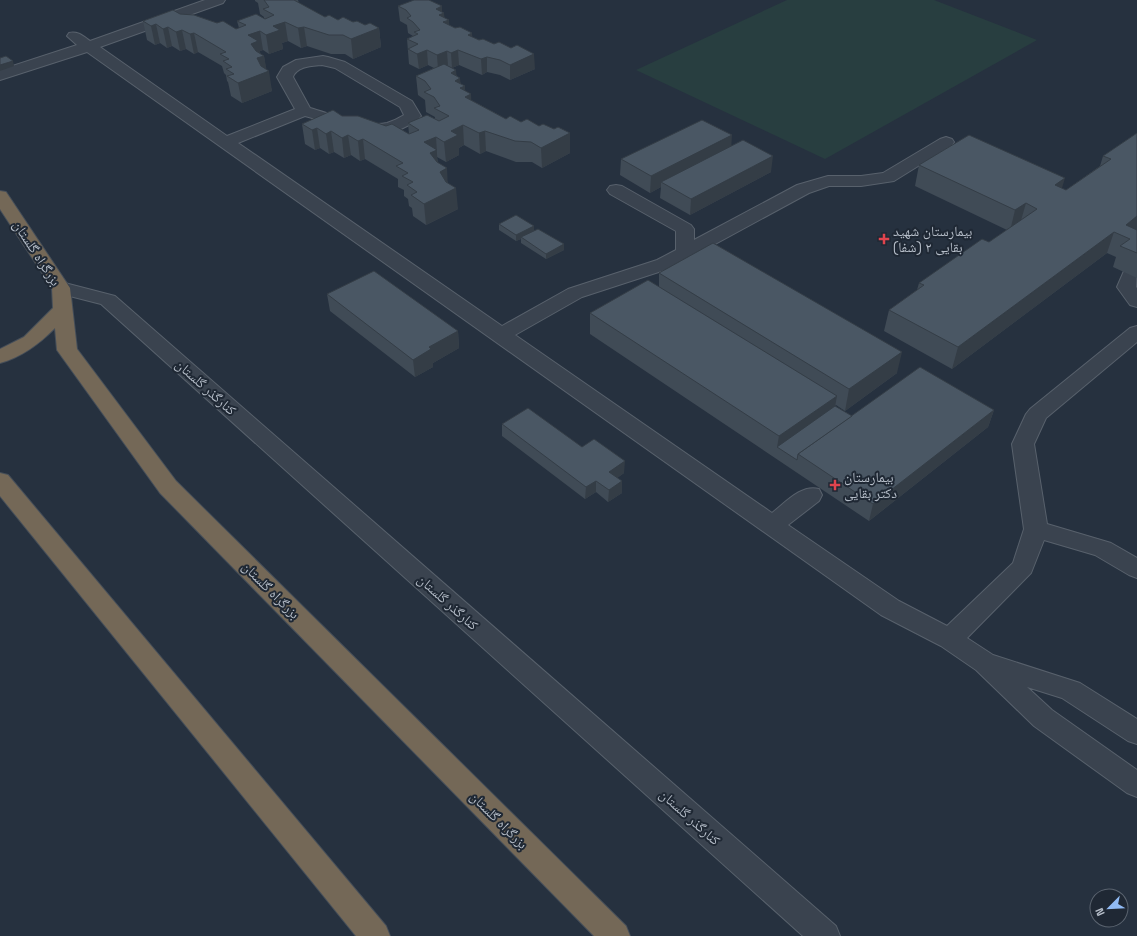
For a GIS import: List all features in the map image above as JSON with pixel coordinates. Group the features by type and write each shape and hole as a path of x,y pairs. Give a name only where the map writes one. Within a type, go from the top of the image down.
{"highway":[{"name":"بزرگراه گلستان","path":"0,196 62,299 67,350 168,487 615,936"},
{"path":"0,358 31,341 62,299"},
{"path":"0,481 375,936"}],"street":[{"path":"112,23 179,0"},
{"path":"0,75 78,39 218,0"},
{"path":"78,39 890,608 950,639 985,663 1043,718 1137,784"},
{"path":"0,61 45,46"},
{"path":"226,142 304,111 365,126 384,128 403,123 413,116 406,104 340,65 323,60 301,63 288,70 285,77 304,111"},
{"path":"501,335 575,293 664,264 803,189 828,181 861,181 888,177 946,142"},
{"path":"616,190 685,229 685,252"},
{"path":"1131,275 1126,287 1137,301"},
{"name":"کنارگذر گلستان","path":"62,299 108,300 825,936"},
{"path":"950,639 1023,567 1036,529 1023,444 1037,414 1137,332"},
{"path":"772,525 811,495"},
{"path":"1036,529 1103,549 1137,569"},
{"path":"985,663 1071,690 1137,733"}],"green space":[{"path":"787,0 934,0 1037,40 825,159 636,70"}],"building":[{"path":"264,0 294,0 325,17 329,15 338,20 343,17 353,22 357,21 365,25 370,23 379,28 351,39 343,35 329,35 304,27 298,28 285,22 273,26 280,30 266,35 260,31 248,35 258,41 251,44 256,51 264,56 257,58 261,66 269,71 238,83 227,76 234,74 226,69 232,67 223,61 229,59 220,54 226,52 194,33 190,34 182,30 176,32 168,27 163,29 156,24 151,26 143,21 173,10 180,14 194,15 217,23 223,21 236,29 246,25 237,21 256,14 265,19 274,15 263,9 269,7"},
{"path":"414,0 429,0 442,6 436,9 444,13 439,15 449,20 443,22 455,28 460,27 472,33 468,35 479,40 483,39 494,44 499,42 511,48 517,45 534,54 510,65 500,60 487,57 481,59 458,50 451,53 447,51 437,55 427,50 417,54 408,49 418,44 407,39 418,34 414,32 420,30 407,18 411,16 406,10 398,6"},
{"path":"6,56 13,61 0,65 0,58"},
{"path":"444,64 456,70 451,73 460,78 455,81 465,86 460,88 471,94 465,97 506,119 510,116 521,122 527,119 539,126 543,124 554,129 558,127 570,133 541,148 531,142 515,141 485,131 479,133 463,125 451,131 458,135 444,142 436,137 424,142 437,150 430,153 437,162 447,168 440,172 446,182 456,188 424,204 411,195 417,192 407,185 413,182 402,176 408,173 396,166 403,163 363,139 358,141 348,135 342,138 331,131 326,134 317,128 312,130 302,124 333,110 342,116 358,116 386,126 392,124 409,134 419,130 408,123 427,115 439,121 449,116 434,108 440,106 434,97 424,92 431,89 425,81 416,76"},
{"path":"702,120 732,135 651,176 621,159"},
{"path":"1137,133 1137,216 1126,225 1137,230 1137,253 1120,246 1130,239 1114,232 958,347 889,310 924,285 919,283 982,239 989,242 1037,209 1026,203 1015,210 919,165 969,135 1065,178 1055,185 1066,190 1111,159 1103,156"},
{"path":"743,140 773,156 691,199 661,182"},
{"path":"516,215 534,226 516,235 499,224"},
{"path":"538,229 564,244 546,254 521,237"},
{"path":"713,243 902,352 849,389 659,273"},
{"path":"374,271 458,331 429,347 431,349 413,360 327,294"},
{"path":"648,280 837,396 779,436 590,313"},
{"path":"920,367 994,410 873,504 798,454"},
{"path":"835,406 852,416 798,454 797,460 777,447"},
{"path":"528,408 582,447 594,439 625,461 609,472 622,481 609,490 596,481 586,487 502,424"}],"place":[{"name":"بیمارستان شهید بقایی ۲ (شفا)","path":"884,239"},
{"name":"بیمارستان دکتر بقایی","path":"835,485"}]}
